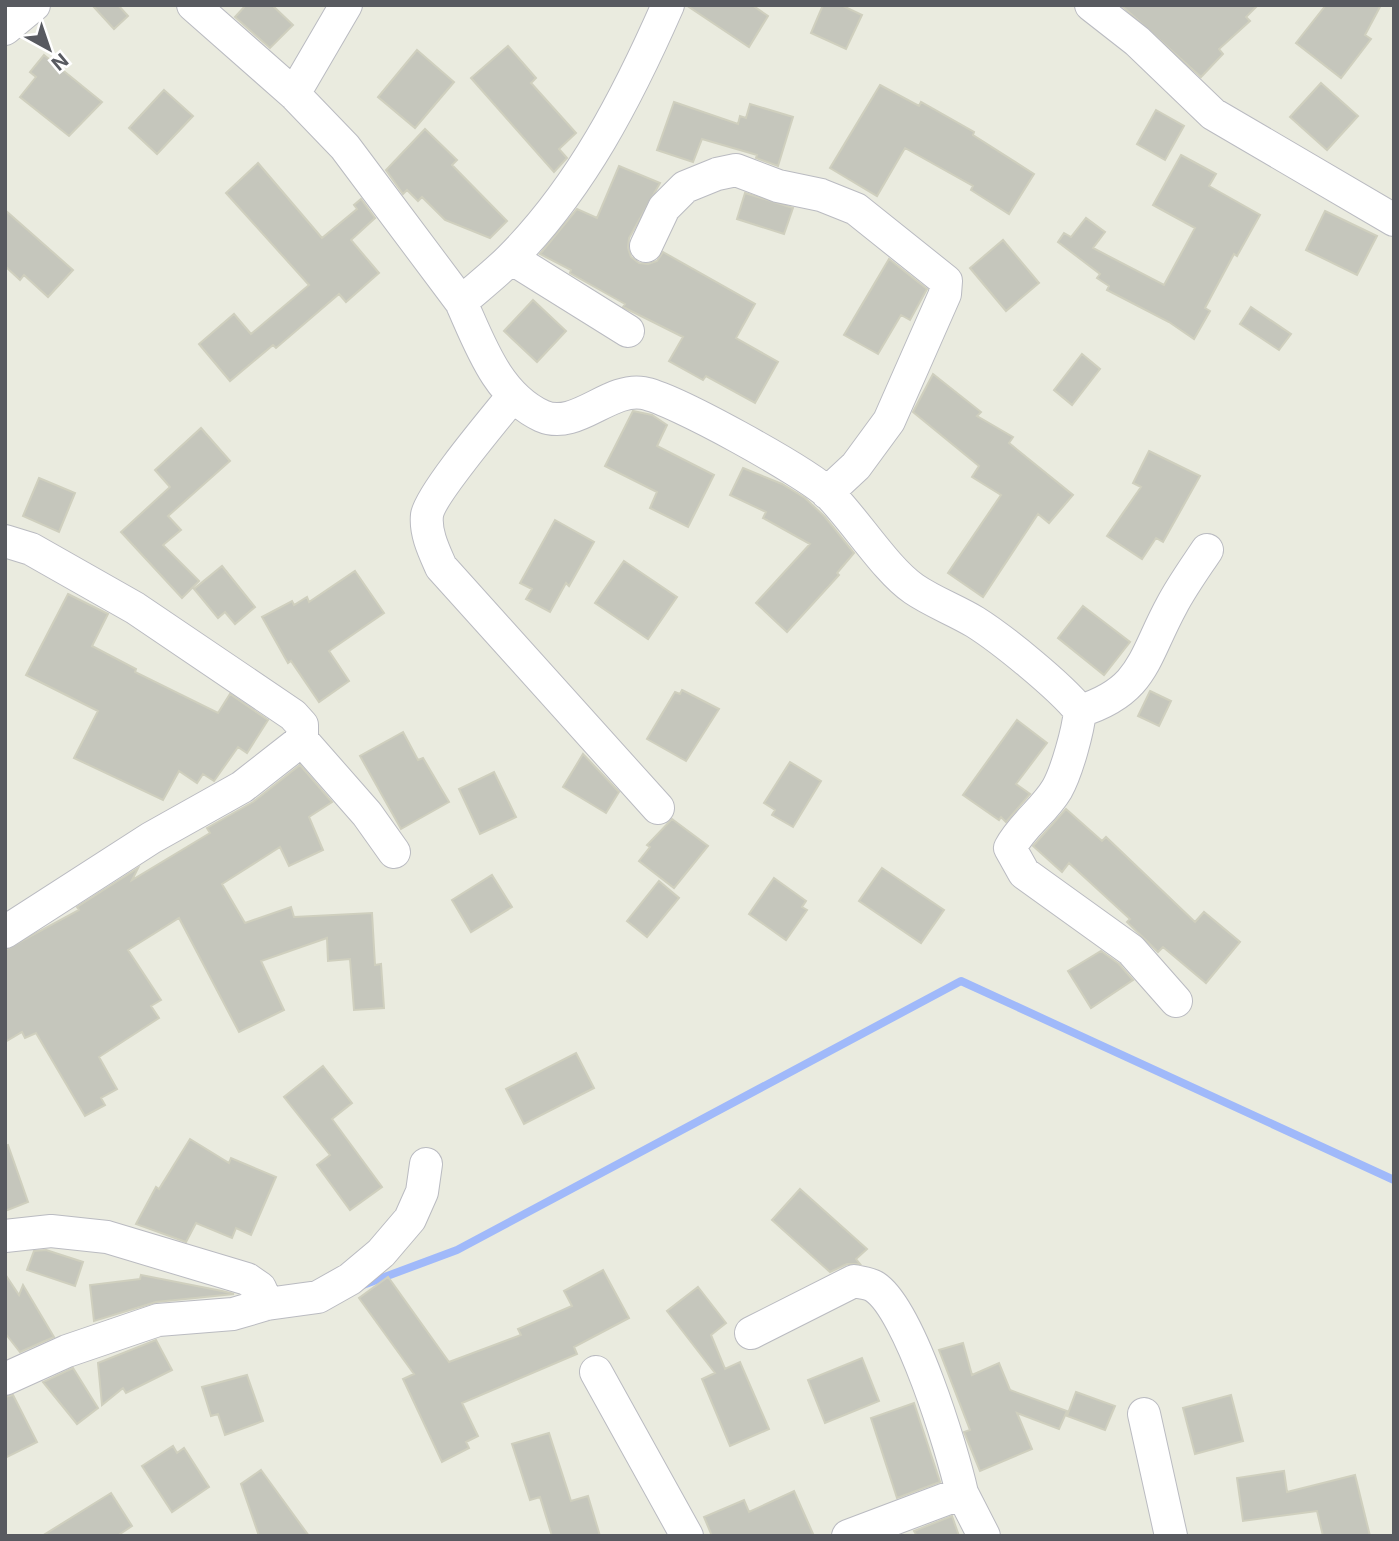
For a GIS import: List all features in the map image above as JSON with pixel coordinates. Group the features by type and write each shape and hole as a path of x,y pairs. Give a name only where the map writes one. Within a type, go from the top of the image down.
{"street":[{"path":"193,5 294,94 345,147 461,302 489,364 512,397 544,417 578,416 614,396 642,393 729,433 827,493 912,588 977,624 1068,696 1080,711 1079,724 1057,789 1020,830 1010,848 1024,873 1131,950 1176,1001"},
{"path":"294,94 346,5"},
{"path":"461,302 511,258 581,170 624,100 668,5"},
{"path":"1091,5 1137,40 1213,114 1394,220"},
{"path":"646,246 664,208 685,187 717,174 736,170 778,186 821,195 856,209 946,281 945,294 889,421 856,466 827,493"},
{"path":"511,258 628,331"},
{"path":"512,397 448,480 427,514 429,537 441,567 658,808"},
{"path":"5,541 32,550 135,608 293,715 302,725 302,740 367,814 394,852"},
{"path":"1080,711 1106,703 1128,687 1149,655 1172,605 1207,550"},
{"path":"5,932 50,906 151,838 242,787 302,740"},
{"path":"5,1379 67,1351 158,1320 233,1314 267,1304 318,1297 350,1279 381,1253 410,1219 422,1192 426,1164"},
{"path":"5,1236 51,1231 107,1237 247,1279 260,1288 267,1304"},
{"path":"751,1333 854,1281 873,1285 886,1296 916,1353 962,1493 984,1536"},
{"path":"596,1372 687,1536"},
{"path":"1144,1414 1171,1536"},
{"path":"848,1536 962,1493"}],"building":[{"path":"92,5 118,5 128,16 114,29"},
{"path":"246,5 272,5 293,25 270,48 235,17"},
{"path":"686,5 752,5 768,16 749,47"},
{"path":"823,5 841,5 862,15 846,49 811,33"},
{"path":"1121,5 1258,5 1246,17 1250,21 1219,49 1223,54 1201,77"},
{"path":"1326,5 1381,5 1365,35 1371,39 1341,78 1296,43"},
{"path":"508,46 536,78 531,83 576,133 559,149 567,158 554,172 471,78"},
{"path":"417,50 454,82 415,128 378,97"},
{"path":"44,55 102,102 69,136 20,97 36,77 30,72"},
{"path":"1321,83 1358,116 1327,150 1290,117"},
{"path":"880,85 919,106 921,102 974,132 973,135 1034,174 1009,214 971,190 973,186 905,148 877,196 830,168"},
{"path":"164,90 193,116 157,154 129,128"},
{"path":"674,102 738,124 740,116 746,118 750,104 793,117 778,166 756,158 757,155 702,139 693,162 657,150"},
{"path":"1156,110 1184,126 1165,160 1137,144"},
{"path":"425,129 457,160 452,165 507,221 490,238 445,220 422,197 418,201 407,190 403,194 386,170"},
{"path":"1181,155 1216,174 1209,186 1260,215 1237,256 1234,254 1205,308 1210,311 1194,339 1169,322 1107,290 1109,286 1097,278 1100,274 1058,242 1064,233 1071,237 1086,218 1105,232 1093,248 1164,285 1195,228 1153,205"},
{"path":"258,163 322,238 357,209 354,205 361,199 375,218 351,240 379,273 346,302 339,294 276,348 273,345 230,381 199,344 234,314 251,334 309,285 226,193"},
{"path":"619,166 660,183 629,238 631,257 639,263 648,264 657,261 663,252 755,304 736,338 778,362 755,403 706,376 703,380 669,361 683,337 623,307 625,304 540,254 577,209 597,218"},
{"path":"745,193 793,208 784,234 737,219"},
{"path":"5,210 73,270 48,297 24,275 20,280 5,266"},
{"path":"1325,211 1377,236 1357,275 1306,250"},
{"path":"1003,240 1039,283 1006,311 970,268"},
{"path":"889,259 927,289 910,320 901,315 878,354 844,335"},
{"path":"533,300 566,331 537,362 504,331"},
{"path":"1251,307 1291,334 1279,350 1240,324"},
{"path":"1082,354 1100,369 1072,405 1054,390"},
{"path":"933,374 981,412 977,416 1013,437 1009,443 1073,495 1049,523 1038,514 983,597 948,573 1001,495 972,477 979,466 913,412"},
{"path":"633,411 652,415 667,425 657,446 714,475 688,527 650,508 657,492 605,466"},
{"path":"201,428 230,461 168,516 181,530 163,545 199,581 182,598 121,532 170,487 155,470"},
{"path":"1149,451 1200,476 1163,542 1156,538 1142,559 1107,536 1141,487 1133,483"},
{"path":"743,468 782,484 805,498 825,517 854,553 837,573 839,575 787,632 756,603 810,544 763,518 766,512 730,495"},
{"path":"39,478 75,493 59,532 23,516"},
{"path":"555,520 594,542 569,586 566,583 550,612 526,599 532,589 520,583"},
{"path":"624,561 677,597 648,639 595,603"},
{"path":"222,566 255,607 235,624 225,612 218,618 194,589"},
{"path":"355,571 384,613 329,651 349,681 319,702 291,661 288,663 262,617 292,601 294,605 307,597 309,602"},
{"path":"68,594 108,614 92,646 136,669 135,672 218,713 230,694 268,720 247,753 238,747 214,781 203,774 197,783 179,771 163,800 74,758 98,711 26,675"},
{"path":"1083,606 1130,642 1104,675 1058,638"},
{"path":"682,690 719,709 686,761 647,739 675,692 680,694"},
{"path":"1150,691 1171,701 1159,726 1138,716"},
{"path":"1017,720 1047,743 1016,784 1030,794 1006,822 963,795"},
{"path":"403,732 418,760 423,758 449,802 401,829 360,756"},
{"path":"583,754 619,792 606,813 563,787"},
{"path":"790,762 821,781 793,827 772,815 775,810 764,803"},
{"path":"300,765 332,802 309,817 323,850 289,866 280,847 222,884 245,923 291,907 294,917 372,913 375,965 381,964 384,1008 354,1010 350,959 328,961 327,938 261,961 284,1010 239,1032 179,918 128,950 161,1000 151,1006 159,1018 99,1057 117,1089 101,1098 105,1105 85,1116 36,1033 25,1038 22,1032 5,1042 5,950 79,910 77,907 138,868 132,880 210,833 207,828 253,802"},
{"path":"494,772 516,817 480,834 459,789"},
{"path":"1066,809 1102,841 1106,837 1195,922 1204,912 1240,942 1206,983 1163,947 1158,952 1127,922 1130,919 1069,863 1062,872 1033,846"},
{"path":"672,819 708,846 674,888 639,861 650,847 647,845"},
{"path":"882,868 944,910 921,943 859,901"},
{"path":"492,875 512,907 471,932 452,900"},
{"path":"774,878 806,901 802,907 807,910 786,940 749,914"},
{"path":"659,881 679,898 647,937 627,921"},
{"path":"1101,951 1119,964 1133,980 1091,1008 1068,971"},
{"path":"576,1053 594,1088 524,1124 506,1089"},
{"path":"323,1066 352,1103 332,1119 382,1187 350,1210 317,1165 330,1155 284,1097"},
{"path":"190,1139 229,1163 231,1158 276,1177 251,1235 236,1228 232,1238 196,1223 186,1242 136,1224 156,1187 159,1189"},
{"path":"8,1145 28,1202 5,1211 5,1146"},
{"path":"800,1189 867,1249 856,1259 860,1264 847,1264 830,1272 772,1220"},
{"path":"46,1250 83,1262 75,1286 27,1270 34,1251"},
{"path":"603,1270 629,1318 574,1347 577,1354 462,1403 478,1436 466,1442 469,1448 442,1462 403,1379 414,1374 359,1298 388,1277 449,1362 521,1335 518,1329 572,1306 564,1291"},
{"path":"5,1274 19,1295 23,1285 54,1337 20,1352 5,1333"},
{"path":"141,1275 234,1294 156,1302 94,1321 90,1285 140,1279"},
{"path":"698,1287 726,1323 711,1335 725,1369 740,1362 769,1429 730,1446 702,1379 715,1373 667,1311"},
{"path":"156,1340 172,1370 126,1393 123,1388 102,1405 98,1363"},
{"path":"963,1343 972,1375 999,1363 1010,1390 1067,1411 1059,1429 1017,1413 1032,1449 980,1471 964,1432 970,1430 939,1350"},
{"path":"862,1358 879,1401 825,1423 808,1380"},
{"path":"73,1368 98,1408 77,1424 43,1382"},
{"path":"247,1375 263,1421 225,1435 218,1414 211,1416 202,1387"},
{"path":"1076,1392 1115,1406 1105,1430 1067,1416"},
{"path":"13,1395 37,1442 5,1458 5,1397"},
{"path":"1231,1395 1243,1441 1195,1454 1183,1408"},
{"path":"914,1403 940,1482 897,1498 871,1418"},
{"path":"549,1433 571,1501 588,1496 600,1536 552,1536 540,1497 530,1500 512,1444"},
{"path":"173,1446 177,1453 184,1448 209,1487 172,1512 142,1466"},
{"path":"261,1470 309,1536 259,1536 241,1484"},
{"path":"1284,1471 1287,1492 1355,1475 1370,1536 1323,1536 1317,1511 1243,1521 1237,1478"},
{"path":"794,1491 814,1536 712,1536 704,1517 744,1500 749,1512"},
{"path":"111,1493 132,1526 117,1536 42,1536"},
{"path":"952,1516 959,1536 917,1536 914,1531"}],"waterway":[{"path":"363,1285 457,1250 961,981 1394,1180"}]}
